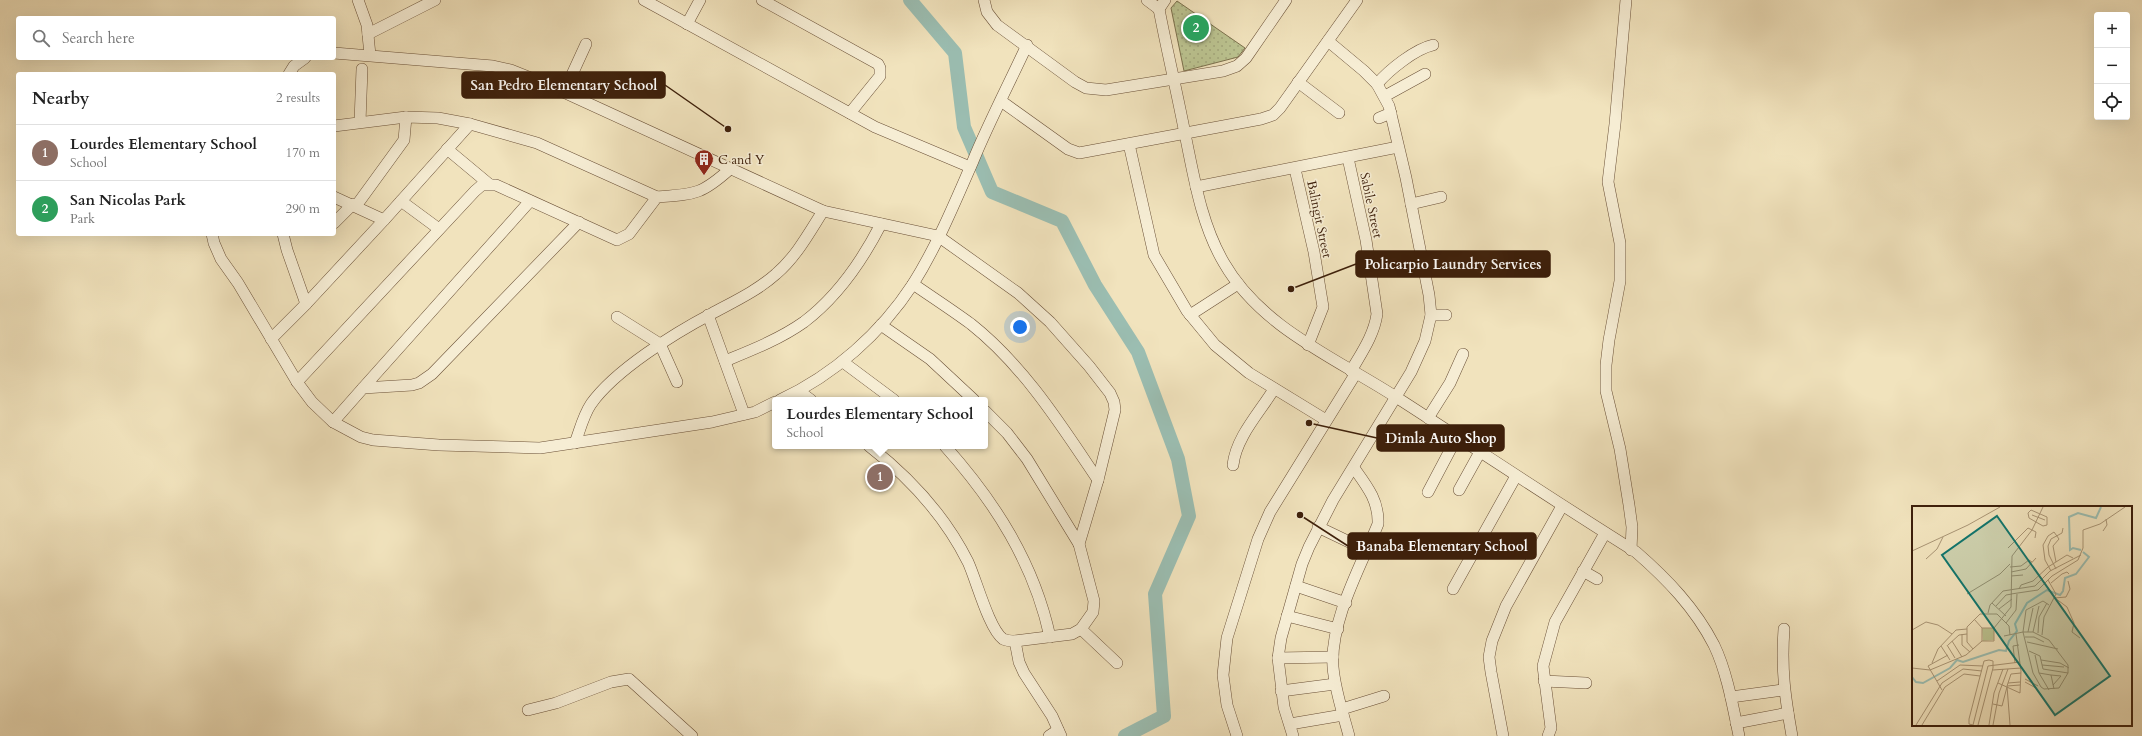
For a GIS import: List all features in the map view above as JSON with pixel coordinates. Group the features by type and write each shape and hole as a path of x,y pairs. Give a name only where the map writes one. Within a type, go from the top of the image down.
{"street":[{"path":"368,34 435,0"},
{"path":"644,0 875,127 972,163"},
{"path":"687,24 700,0"},
{"path":"762,0 878,64 880,68 880,76 850,113"},
{"path":"984,0 987,12 991,19 1075,82 1086,88 1106,90 1223,71 1237,66 1246,58 1286,0"},
{"path":"1147,0 1162,4 1173,80 1196,188 1210,234 1223,262 1238,284 1260,308 1308,345 1397,398 1605,533 1631,550 1667,579 1693,610 1714,646 1731,697 1739,736"},
{"path":"1001,100 1076,153 1261,119 1273,115 1280,108 1357,0"},
{"path":"1626,0 1615,124 1608,182 1620,243 1620,281 1609,340 1606,391 1620,449 1628,498 1632,527 1631,550"},
{"path":"362,1 370,55"},
{"path":"1293,736 1281,691 1278,658 1287,616 1308,547 1333,500 1397,398 1411,372 1425,341 1431,316 1429,296 1411,204 1391,114 1384,96 1377,84 1328,41"},
{"path":"564,92 586,44"},
{"path":"786,397 799,391 843,362 881,326 913,284 938,236 1027,45"},
{"path":"1377,84 1393,67 1426,46 1433,45"},
{"path":"336,53 492,66 511,70 564,92 823,211 938,236 1018,293 1050,322 1089,366 1110,393 1114,402 1114,418 1079,544"},
{"path":"290,72 294,66 302,60"},
{"path":"360,122 362,69"},
{"path":"1384,96 1425,74"},
{"path":"1298,82 1339,113"},
{"path":"1379,118 1391,114"},
{"path":"336,126 406,116 438,118 470,124 537,143 657,197 692,194 701,191 710,187 730,169"},
{"path":"336,221 354,205 404,140 406,116"},
{"path":"271,339 306,304 384,220 470,124"},
{"path":"1129,144 1154,254 1164,275 1190,315 1214,345 1248,373 1326,420"},
{"path":"1196,188 1398,147"},
{"path":"447,148 489,184"},
{"name":"Sabile Street","path":"1237,736 1227,705 1224,675 1227,638 1258,539 1270,512 1354,372 1376,325 1377,306 1366,240 1348,158"},
{"name":"Balingit Street","path":"1295,169 1323,307 1308,345"},
{"path":"297,382 439,229 482,185 496,185 579,222 612,239 623,238 629,234 657,197"},
{"path":"1411,204 1441,197"},
{"path":"336,198 384,220"},
{"path":"401,201 439,229"},
{"path":"333,422 530,201"},
{"path":"575,443 583,418 599,394 660,344 708,315 742,297 776,274 788,262 806,238 823,211"},
{"path":"363,388 412,385 419,383 432,374 579,222"},
{"path":"725,361 763,346 804,322 825,303 850,276 869,248 881,224"},
{"path":"212,236 221,259 297,382 312,402 333,422 361,437 373,440 505,448 540,448 712,422 755,412 772,404"},
{"path":"284,236 287,250 306,304"},
{"path":"913,284 971,324 1024,377 1051,410 1098,480"},
{"path":"1190,315 1238,284"},
{"path":"708,315 744,414"},
{"path":"1431,316 1446,315"},
{"path":"617,317 660,344 677,382"},
{"path":"881,326 930,359 971,397"},
{"path":"1428,418 1450,383 1463,354"},
{"path":"843,362 890,397"},
{"path":"1233,465 1236,452 1242,439 1274,389"},
{"path":"799,391 807,397"},
{"path":"872,449 912,484 943,521 968,562 988,614 1004,639 1015,641 1072,634 1081,629 1093,612 1094,601 1079,544 1027,459 1007,433 988,414"},
{"path":"1428,492 1457,437"},
{"path":"948,449 975,479 1013,538 1036,587 1050,637"},
{"path":"1459,490 1480,452"},
{"path":"1349,736 1335,684 1333,657 1338,629 1358,566 1378,524 1378,508 1369,489 1354,468"},
{"path":"1453,589 1516,476"},
{"path":"1503,736 1489,656 1492,641 1506,606 1562,506"},
{"path":"1318,527 1366,550"},
{"path":"1548,736 1551,728 1543,666 1550,636 1555,622 1605,533"},
{"path":"1583,571 1597,579"},
{"path":"1296,586 1346,603"},
{"path":"1287,616 1338,629"},
{"path":"1081,629 1117,664"},
{"path":"1784,629 1781,662 1783,690 1792,736"},
{"path":"1015,641 1022,668 1052,716 1056,734"},
{"path":"1278,658 1333,657"},
{"path":"528,710 556,703 611,682 629,679 692,736"},
{"path":"1544,681 1586,683"},
{"path":"1281,691 1335,684"},
{"path":"1731,697 1783,690"},
{"path":"1290,724 1342,712 1384,696"},
{"path":"1736,723 1788,713"}],"green space":[{"path":"1177,1 1245,48 1238,57 1184,71 1171,8"}],"waterway":[{"path":"910,0 955,53 964,127 992,192 1062,221 1095,285 1138,352 1178,459 1189,516 1155,594 1164,716 1125,736"}],"place":[{"name":"San Nicolas Park","path":"1196,28"},
{"name":"San Pedro Elementary School","path":"728,129"},
{"name":"C and Y","path":"704,176"},
{"name":"Policarpio Laundry Services","path":"1291,289"},
{"name":"Dimla Auto Shop","path":"1309,423"},
{"name":"Lourdes Elementary School","path":"880,477"},
{"name":"Banaba Elementary School","path":"1300,515"}]}
